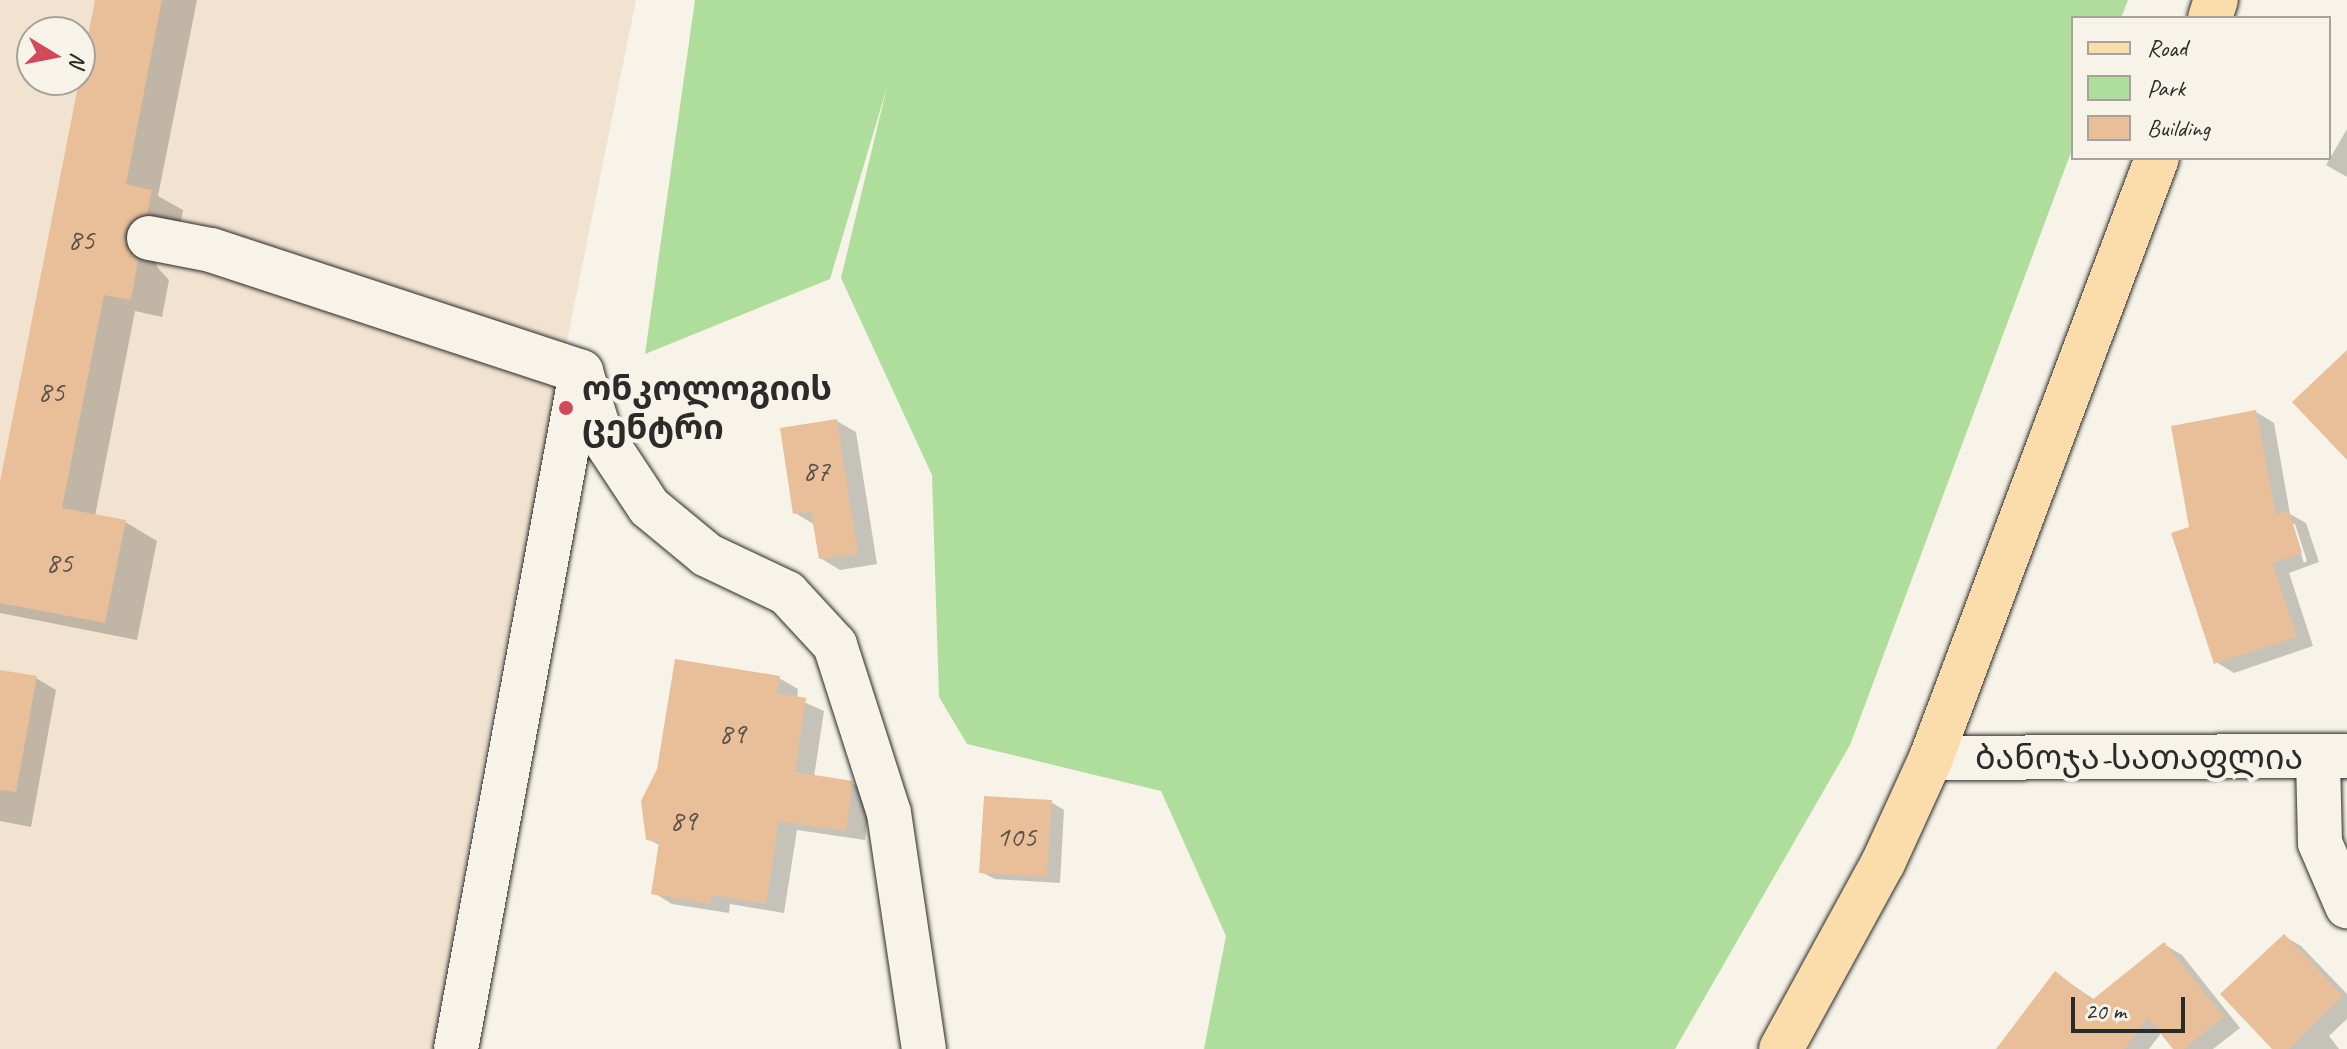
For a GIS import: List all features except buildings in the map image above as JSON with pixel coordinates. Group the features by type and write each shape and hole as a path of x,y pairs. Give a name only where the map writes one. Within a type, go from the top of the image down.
{"main road":[{"path":"1781,1049 1883,863 1931,758 2156,160"}],"street":[{"path":"149,238 211,250 581,372"},
{"path":"456,1049 581,372"},
{"path":"581,372 600,433 649,507 707,555 787,593 835,645 889,813 924,1049"},
{"name":"ბანოჯა-სათაფლია","path":"1931,758 2333,758"},
{"path":"2333,758 2320,843 2347,906"}],"shaded area":[{"path":"0,0 636,0 495,696 433,1049 0,1049"}],"green space":[{"path":"695,0 2128,0 2122,16 2071,16 2071,152 1850,745 1675,1049 1204,1049 1226,936 1161,791 967,744 939,697 932,475 841,278 887,87 830,279 645,354"}],"place":[{"name":"ონკოლოგიის ცენტრი","path":"566,408"}]}
